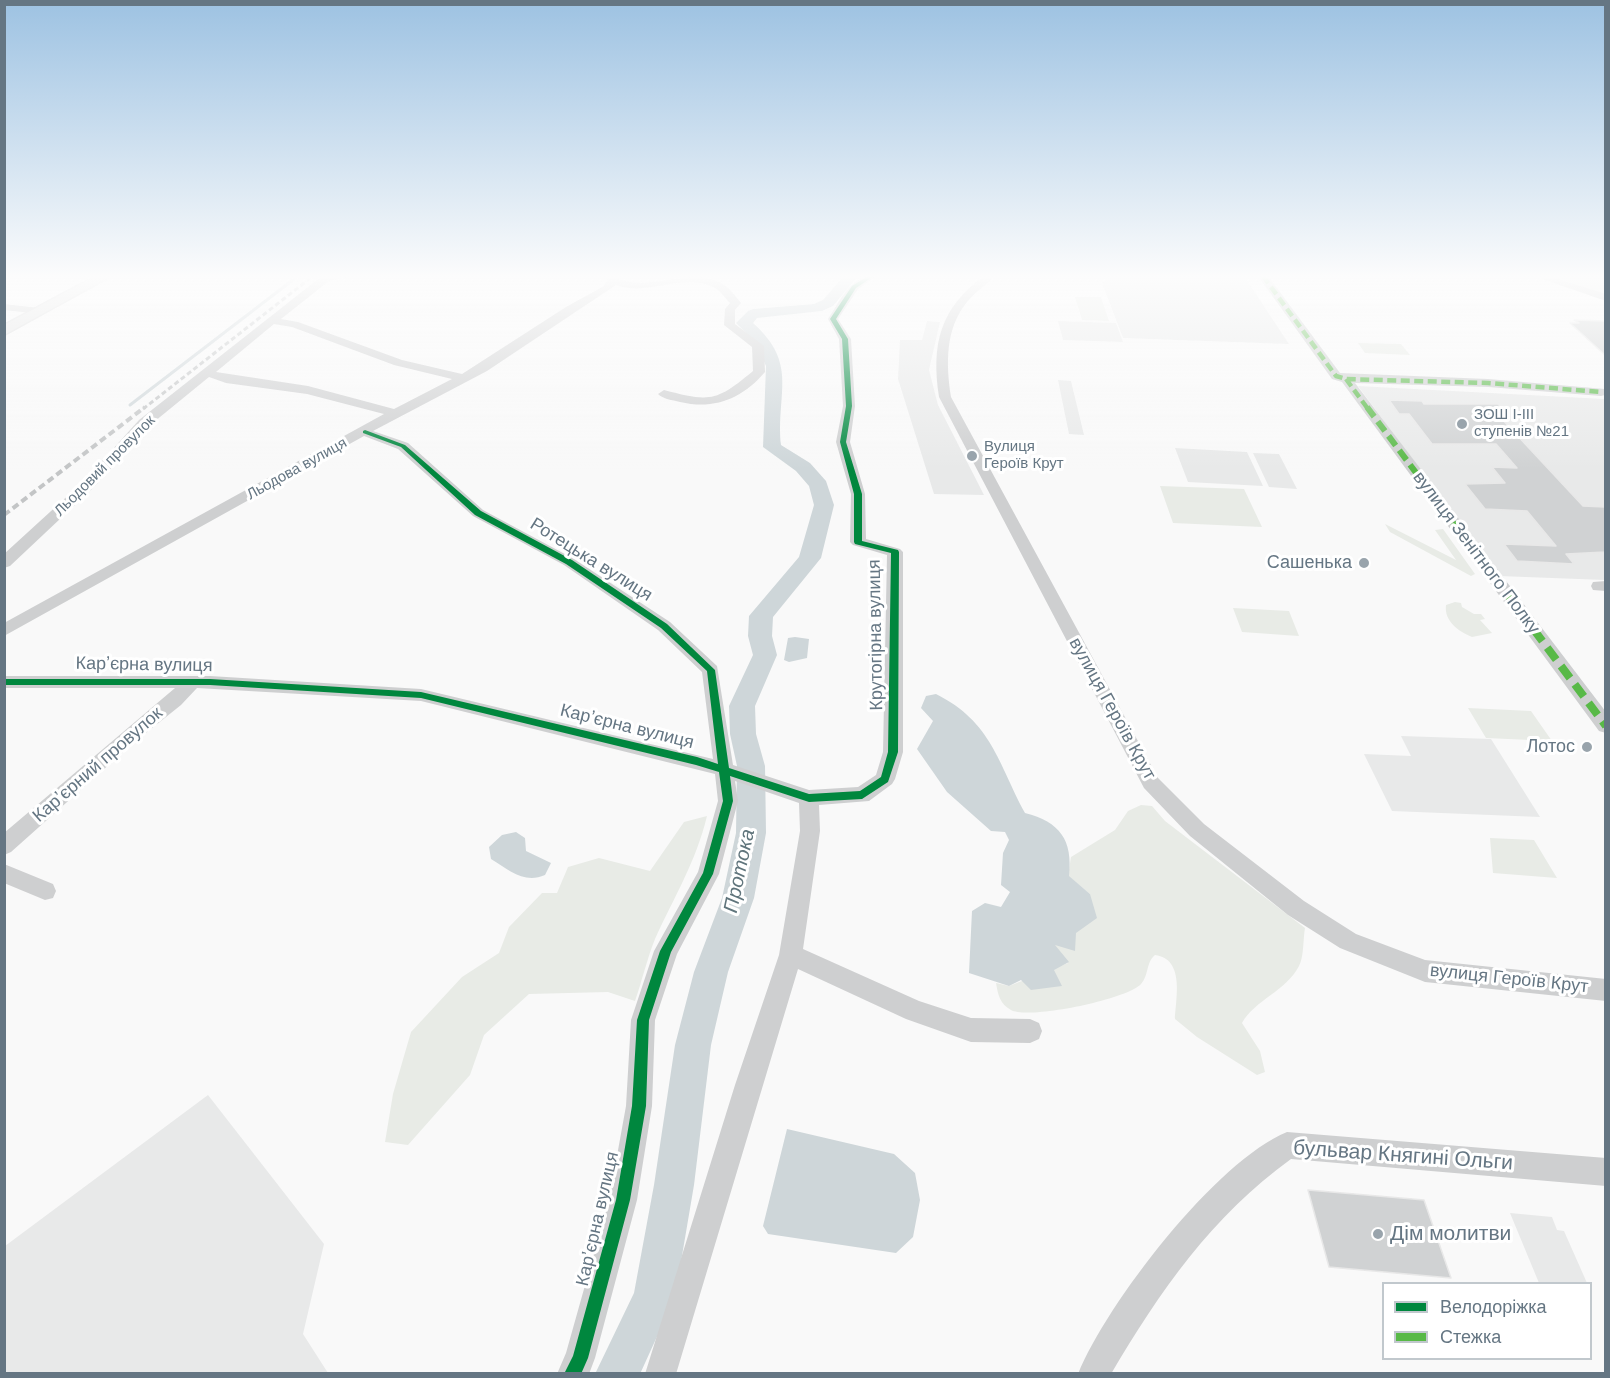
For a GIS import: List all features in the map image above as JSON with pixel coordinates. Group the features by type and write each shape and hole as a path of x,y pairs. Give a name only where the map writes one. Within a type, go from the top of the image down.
{"street":[{"name":"Льодовий провулок","path":"4,563 90,483 144,423 249,340"},
{"path":"337,340 398,363 464,378"},
{"name":"Льодова вулиця","path":"4,631 395,413 464,378 524,340"},
{"name":"Льодова вулиця","path":"664,394 681,400 711,404 735,393 759,372 758,346 750,340"},
{"name":"Крутогірна вулиця","path":"809,798 862,795 885,779 893,752 895,552 858,542 857,487 843,442 849,406 845,340"},
{"name":"вулиця Героїв Крут","path":"944,340 940,370 945,397 1151,783 1191,825 1296,908 1348,941 1425,971 1605,990"},
{"name":"вулиця Зенітного Полку","path":"1309,340 1336,376 1346,379 1605,726"},
{"path":"208,373 226,379 308,390 395,413"},
{"path":"1346,379 1488,383 1601,392"},
{"name":"Ротецька вулиця","path":"364,432 403,446 478,513 569,562 654,620 711,670 734,775"},
{"name":"Карʼєрна вулиця","path":"4,682 78,680 210,682 421,695 698,761 734,775 708,874 666,951 643,1020 639,1106 623,1200 580,1358 572,1374"},
{"name":"Карʼєрний провулок","path":"4,846 124,740 175,700 191,683"},
{"path":"660,1374 790,955 810,831 809,798 734,775"},
{"path":"4,873 45,891"},
{"path":"790,955 915,1011 971,1030 1030,1031"},
{"name":"бульвар Княгині Ольги","path":"1093,1374 1135,1304 1190,1228 1251,1168 1287,1145 1605,1172"}],"shaded area":[{"path":"900,340 936,340 929,370 938,405 984,495 934,494 898,379"},
{"path":"1072,340 1122,340 1123,342"},
{"path":"1187,340 1287,340 1289,344"},
{"path":"1358,343 1401,344 1410,355 1365,353"},
{"path":"1058,380 1071,381 1084,435 1069,434"},
{"path":"1358,386 1605,399 1605,580 1499,576"},
{"path":"1175,448 1247,452 1263,486 1188,482"},
{"path":"1253,453 1279,454 1297,489 1269,487"},
{"path":"1160,486 1244,489 1262,527 1173,523"},
{"path":"1385,524 1456,560 1435,530 1443,529 1475,574 1471,576 1390,532"},
{"path":"1461,603 1462,607 1474,614 1481,614 1485,619 1480,620 1492,633 1472,637 1457,628 1450,621 1446,611 1446,605"},
{"path":"1233,608 1289,611 1299,636 1242,632"},
{"path":"788,638 809,639 807,658 789,662 784,660"},
{"path":"936,694 970,717 982,731 1000,761 1025,813 1047,822 1062,834 1069,852 1069,876 1090,894 1097,918 1076,933 1075,951 1055,945 1069,962 1054,970 1062,986 1031,990 1021,980 1009,986 969,973 972,911 985,903 1001,907 1010,892 1001,885 1003,853 1009,840 1005,832 991,831 947,792 917,749 933,721 921,708 926,696"},
{"path":"1468,708 1531,711 1552,741 1486,738"},
{"path":"1401,736 1491,739 1540,817 1392,811 1364,754 1411,756"},
{"path":"1141,805 1152,806 1165,821 1305,928 1299,966 1279,989 1255,1008 1242,1023 1260,1051 1265,1072 1257,1075 1197,1037 1175,1019 1177,981 1175,971 1165,958 1155,955 1150,961 1141,984 1118,996 1078,1006 1037,1012 1011,1010 1000,999 996,983 1009,986 1068,963 1054,945 1076,933 1090,894 1068,876 1071,857 1115,830 1128,811"},
{"path":"707,816 691,864 649,954 635,1001 608,992 529,994 484,1035 470,1075 408,1145 385,1142 393,1094 411,1032 462,977 499,953 509,927 542,893 557,893 568,867 599,858 650,871 684,822"},
{"path":"516,832 525,838 526,851 551,863 545,875 523,877 491,859 489,847 502,835"},
{"path":"1490,838 1534,840 1557,878 1493,873"},
{"path":"208,1095 324,1244 303,1334 328,1373 5,1373 5,1246"},
{"path":"787,1129 894,1154 915,1173 920,1200 913,1237 896,1253 768,1234 763,1226"},
{"path":"1510,1213 1552,1217 1557,1230 1564,1231 1587,1282 1539,1282"}],"building":[{"path":"1589,340 1605,340 1605,355"},
{"path":"1389,400 1422,401 1424,404 1498,404 1512,418 1501,418 1583,506 1605,507 1605,552 1566,554 1574,564 1517,561 1504,544 1556,546 1527,511 1485,509 1465,484 1505,483 1492,467 1517,468 1496,444 1432,444 1409,414 1399,414"},
{"name":"Дім молитви","path":"1308,1190 1424,1200 1451,1278 1329,1267"}],"waterway":[{"path":"130,405 214,340"},
{"name":"Протока","path":"617,1374 654,1297 674,1185 693,1045 711,972 738,898 751,833 751,766 743,734 742,706 765,655 760,636 761,616 810,558 824,505 819,485 803,467 772,447 774,366 770,352 762,340"}],"railway":[{"path":"143,409 231,340"},
{"path":"4,515 145,407"}],"marked path":[{"path":"1310,340 1336,376 1346,379 1488,383 1601,392"},
{"path":"1346,379 1606,726"}],"cycle path":[{"path":"4,682 210,682 421,695 697,761 809,798 862,795 885,779 893,752 895,552 858,542 858,494 843,442 849,406 845,340"},
{"path":"365,432 403,446 478,513 569,562 664,626 711,670 728,801 708,874 666,951 643,1020 639,1106 623,1200 580,1358 572,1374"}],"place":[{"name":"ЗОШ І-ІІІ ступенів №21","path":"1462,424"},
{"name":"Вулиця Героїв Крут","path":"972,456"},
{"name":"Сашенька","path":"1364,563"},
{"name":"Лотос","path":"1587,747"},
{"name":"Дім молитви","path":"1378,1234"}]}
